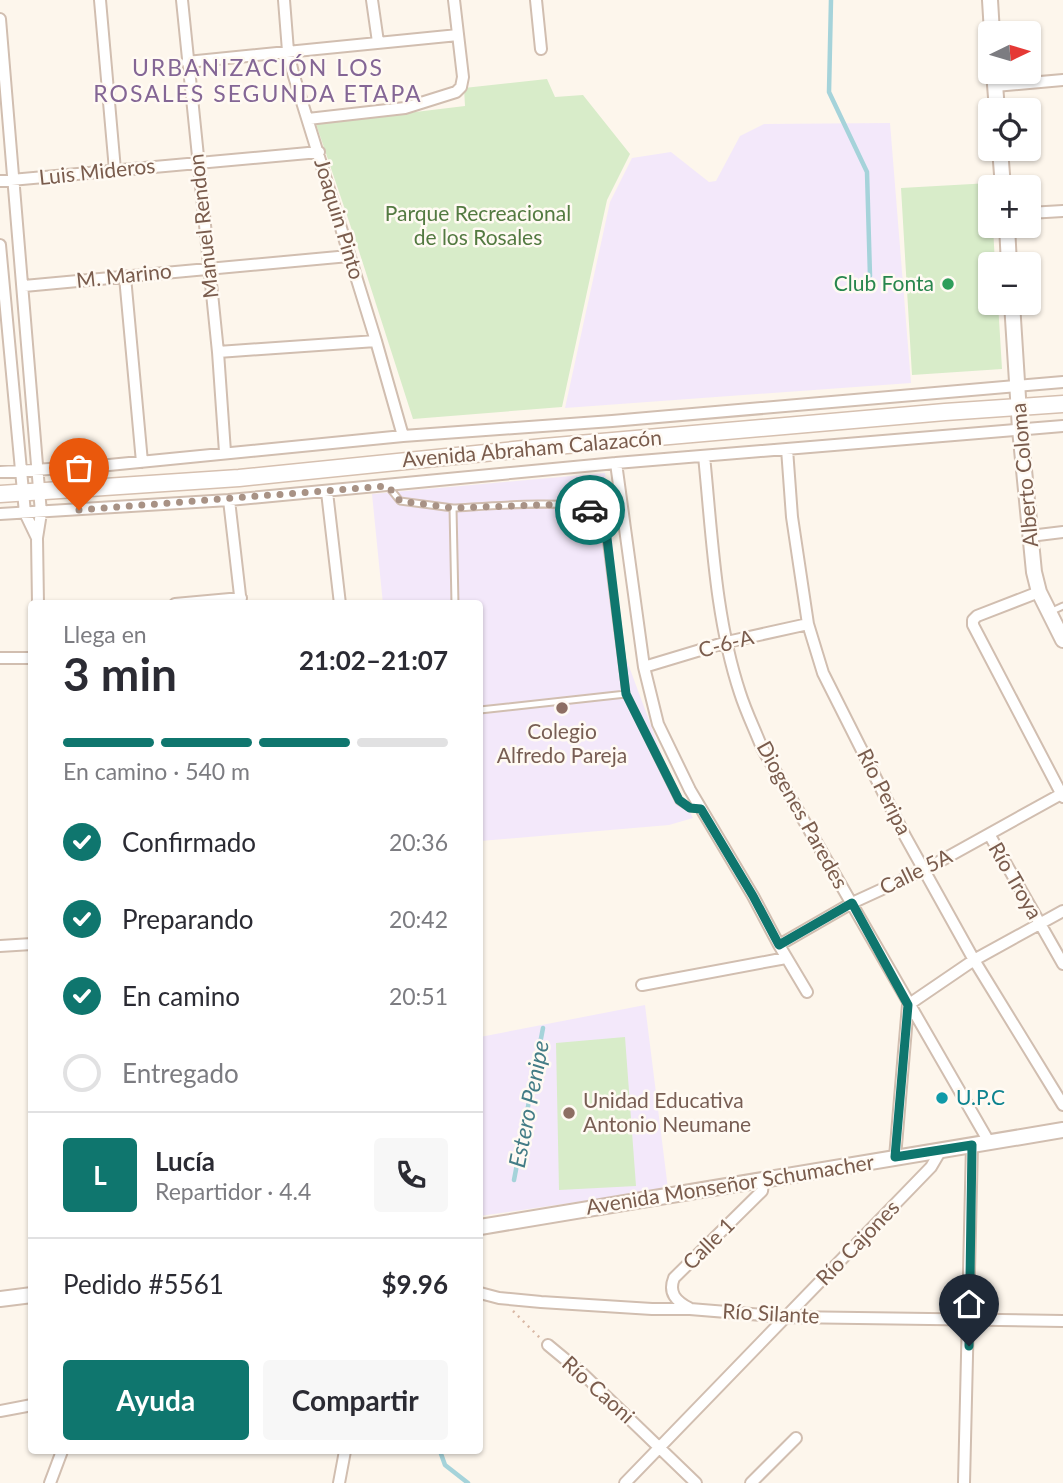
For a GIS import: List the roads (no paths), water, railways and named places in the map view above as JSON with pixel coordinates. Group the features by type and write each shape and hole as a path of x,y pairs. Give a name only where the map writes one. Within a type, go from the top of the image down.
{"main road":[{"name":"Avenida Abraham Calazacón","path":"0,494 239,478 533,448 1063,404"}],"street":[{"path":"100,0 115,170"},
{"name":"Manuel Rendon","path":"182,0 218,352 225,453"},
{"name":"Joaquin Pinto","path":"284,0 288,51 403,436"},
{"path":"372,0 378,42"},
{"path":"307,119 405,108 456,92 463,82 454,0"},
{"path":"536,0 541,48"},
{"path":"990,0 991,21"},
{"path":"0,19 40,492 41,513 37,538 38,600"},
{"path":"187,62 458,35"},
{"path":"1041,80 1063,80"},
{"name":"Luis Mideros","path":"0,181 319,152"},
{"path":"1041,212 1063,211"},
{"path":"0,245 25,513 37,538"},
{"name":"M. Marino","path":"24,286 349,256"},
{"path":"125,277 142,462"},
{"name":"Alberto Coloma","path":"1013,315 1020,429 1034,572 1039,592 1063,640"},
{"path":"218,352 376,341"},
{"name":"Avenida Abraham Calazacón","path":"0,472 1063,382"},
{"name":"Avenida Abraham Calazacón","path":"0,514 327,492 616,463 1063,426"},
{"name":"Río Peripa","path":"787,449 792,517 808,624 823,673 905,836 974,960 1063,1105"},
{"name":"Diogenes Paredes","path":"704,456 716,572 727,642 740,692 762,748 989,1142"},
{"path":"616,463 644,667 658,723 701,809 807,992"},
{"path":"327,492 340,600"},
{"path":"229,500 241,600"},
{"path":"1030,536 1063,532"},
{"path":"1039,592 978,616 973,620 973,625 1062,795"},
{"name":"C-6-A","path":"644,667 727,642 808,624"},
{"path":"0,658 28,658"},
{"name":"Calle 5A","path":"779,945 852,903 926,870 1062,795"},
{"name":"Río Troya","path":"989,834 1063,964"},
{"path":"895,1157 908,1005 974,960 1063,911"},
{"path":"0,946 28,944"},
{"path":"642,985 786,958"},
{"name":"Avenida Monseñor Schumacher","path":"483,1226 1063,1130"},
{"path":"964,1483 972,1145"},
{"name":"Río Cajones","path":"625,1483 931,1167 941,1150"},
{"name":"Calle 1","path":"690,1308 680,1303 673,1295 671,1286 674,1278 762,1191 764,1178"},
{"name":"Río Silante","path":"483,1294 499,1298 652,1309 690,1308 787,1317 1063,1321"},
{"path":"0,1299 28,1296"},
{"name":"Río Caoni","path":"548,1345 583,1374 696,1483"},
{"path":"0,1411 28,1406"},
{"path":"751,1483 796,1438"},
{"path":"50,1483 61,1454"},
{"path":"339,1483 344,1454"}],"lane":[{"path":"388,486 400,501 453,508 567,504 587,508 596,516 606,530 626,694 679,800 690,808 701,809"},
{"path":"453,508 455,600"},
{"path":"1049,613 1063,606"},
{"path":"483,710 626,694"}],"waterway":[{"name":"Estero Penipe","path":"831,0 829,92 867,172 870,276"},
{"name":"Estero Penipe","path":"514,1180 543,1028"},
{"name":"Estero Penipe","path":"441,1454 445,1465 468,1483"}],"place":[{"name":"Club Fonta","path":"948,284"},
{"name":"Colegio Alfredo Pareja","path":"562,708"},
{"name":"U.P.C","path":"942,1098"},
{"name":"Unidad Educativa Antonio Neumane","path":"569,1113"}],"district":[{"name":"URBANIZACIÓN LOS ROSALES SEGUNDA ETAPA","path":"258,81"}],"park label":[{"name":"Parque Recreacional de los Rosales","path":"478,226"}]}
